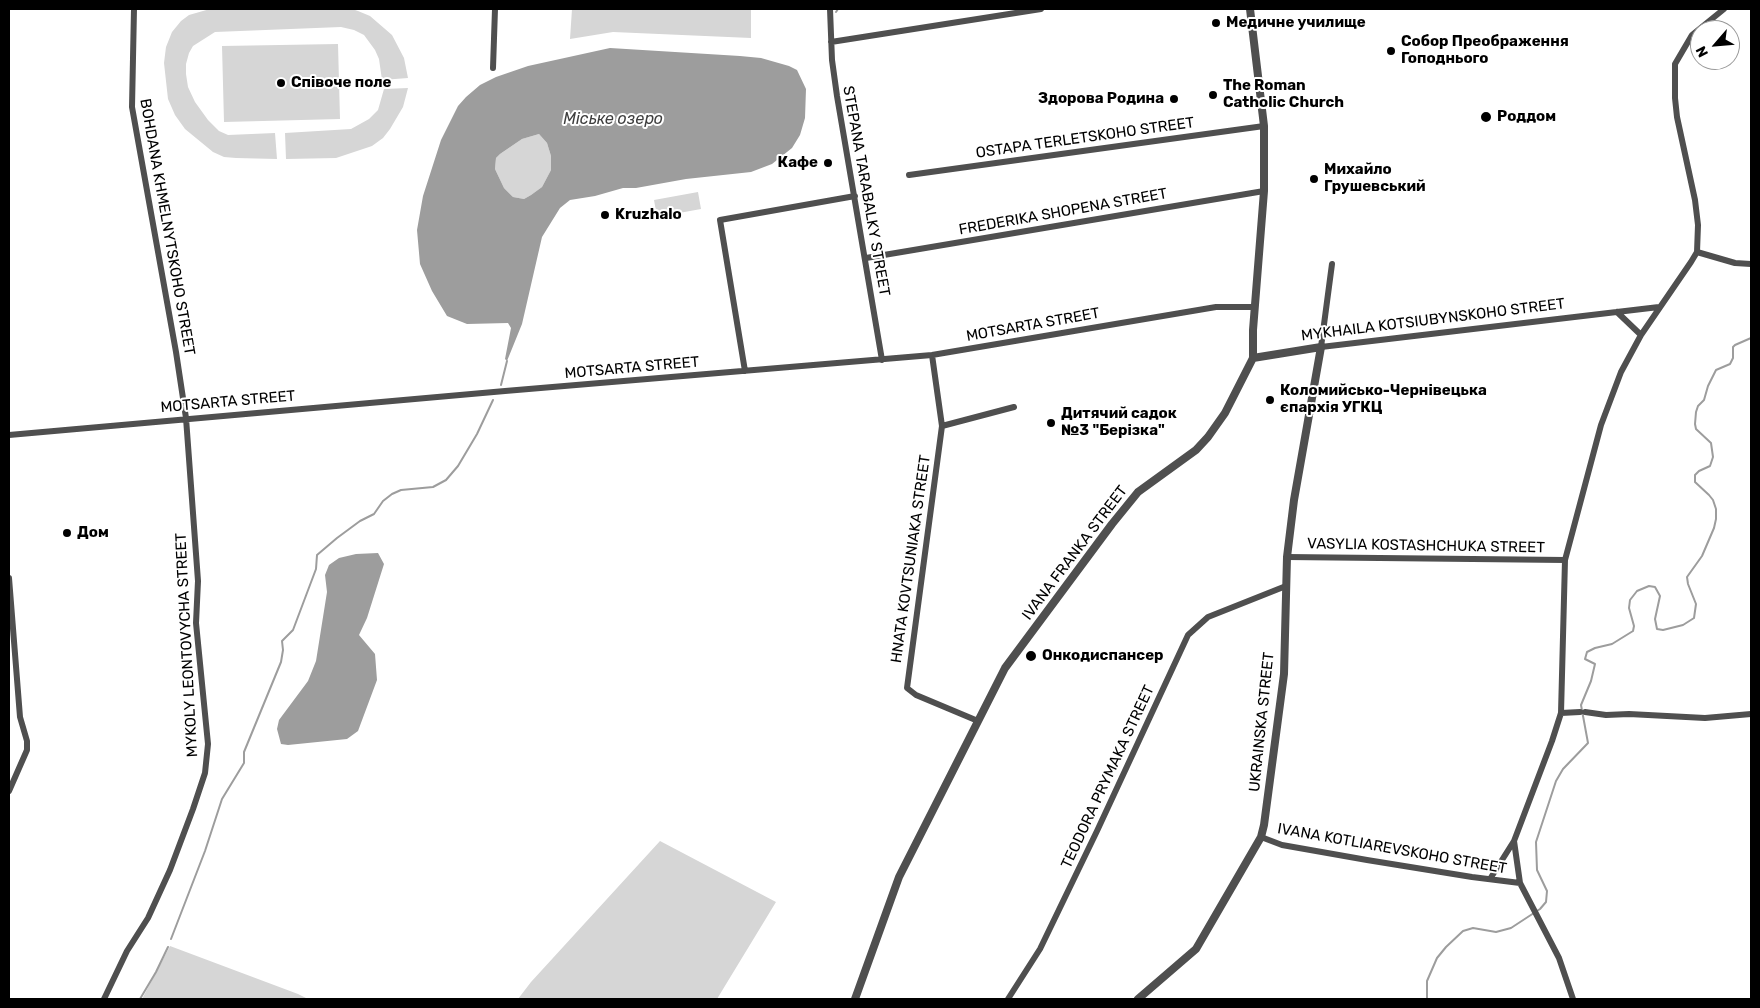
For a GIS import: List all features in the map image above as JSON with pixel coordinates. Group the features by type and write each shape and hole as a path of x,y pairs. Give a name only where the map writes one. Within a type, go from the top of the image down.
{"street":[{"name":"BOHDANA KHMELNYTSKOHO STREET","path":"134,9 132,107 186,418"},
{"path":"493,68 495,9"},
{"name":"STEPANA TARABALKY STREET","path":"830,9 831,42 839,105 882,360"},
{"path":"831,42 1041,9"},
{"name":"IVANA FRANKA STREET","path":"855,999 899,877 1005,668 1112,524 1144,486 1199,447 1214,430 1225,413 1253,358 1254,307 1264,191 1264,126 1250,9"},
{"path":"1490,879 1514,841 1561,713 1565,560 1601,425 1621,372 1641,335 1696,252 1698,225 1677,117 1675,66 1692,35 1724,9"},
{"name":"OSTAPA TERLETSKOHO STREET","path":"909,175 1264,126"},
{"name":"FREDERIKA SHOPENA STREET","path":"866,258 1264,191"},
{"path":"745,371 720,220 855,196"},
{"path":"1696,252 1735,263 1751,264"},
{"path":"1321,347 1332,264"},
{"name":"MOTSARTA STREET","path":"9,435 186,418 932,355 1216,307 1254,307"},
{"name":"MYKHAILA KOTSIUBYNSKOHO STREET","path":"1253,358 1321,347 1659,308"},
{"path":"1617,312 1641,335"},
{"name":"UKRAINSKA STREET","path":"1138,999 1196,949 1261,838 1284,674 1287,557 1294,500 1321,347"},
{"name":"HNATA KOVTSUNIAKA STREET","path":"932,355 942,426 907,688 916,694 978,721"},
{"path":"942,426 1014,407"},
{"name":"MYKOLY LEONTOVYCHA STREET","path":"104,999 127,951 148,918 170,870 205,773 208,744 196,623 198,580 186,418"},
{"name":"VASYLIA KOSTASHCHUKA STREET","path":"1287,557 1565,560"},
{"path":"9,578 20,718 27,740 27,750 9,791"},
{"name":"TEODORA PRYMAKA STREET","path":"1008,999 1040,949 1098,831 1188,635 1208,617 1286,586"},
{"path":"1561,713 1583,712 1606,715 1630,714 1706,718 1751,714"},
{"name":"IVANA KOTLIAREVSKOHO STREET","path":"1261,838 1282,845 1520,883"},
{"path":"1514,841 1520,883 1540,918 1559,958 1573,999"}],"shaded area":[{"path":"210,9 352,9 358,11 370,16 392,35 404,58 408,78 382,80 379,59 375,50 364,35 354,30 341,27 215,32 193,46 189,53 186,74 188,87 195,102 219,131 228,135 275,133 277,159 224,157 213,152 185,129 175,115 168,99 164,63 166,47 172,32 181,21 189,15"},
{"path":"572,9 751,9 751,38 613,32 570,39"},
{"name":"Співоче поле","path":"338,44 340,119 224,122 222,46"},
{"path":"408,88 403,107 390,129 383,138 372,146 336,158 286,159 285,133 351,129 369,119 378,110 384,89"},
{"path":"539,134 547,143 551,156 551,170 542,187 531,195 524,199 513,197 504,188 495,169 496,158 522,139"},
{"path":"698,192 701,209 657,217 654,200"},
{"path":"660,841 776,902 717,999 518,999 531,982"},
{"path":"170,946 298,994 308,999 142,999"}],"water":[{"name":"Міське озеро","path":"610,48 761,58 797,70 806,89 805,118 800,135 792,148 772,164 751,172 686,179 636,188 623,188 595,196 570,200 560,208 542,237 522,324 507,361 505,359 511,328 508,323 467,324 447,316 432,291 420,264 417,230 423,196 441,140 458,106 480,85 496,77 528,66","holes":["539,134 547,143 551,156 551,170 542,187 524,199 513,197 504,188 495,169 496,158 522,139"]},
{"path":"378,553 384,564 367,618 359,635 375,654 377,680 358,731 347,739 288,745 281,744 277,729 279,720 308,681 316,661 327,592 325,575 329,565 339,558 356,554"}],"waterway":[{"path":"1427,999 1427,981 1437,958 1463,931 1473,928 1496,932 1511,928 1540,909 1546,902 1547,891 1537,870 1536,842 1556,781 1563,769 1588,743 1581,705 1591,681 1595,664 1585,659 1587,652 1612,644 1633,631 1634,626 1629,608 1630,600 1637,591 1649,586 1655,587 1660,596 1655,619 1657,629 1663,630 1683,625 1694,618 1696,604 1687,577 1702,556 1716,519 1716,509 1713,500 1695,482 1695,475 1710,466 1713,457 1711,443 1696,429 1696,412 1698,406 1704,400 1716,370 1730,364 1733,358 1733,347 1751,338"},
{"path":"501,385 507,361"},
{"path":"171,939 205,851 222,799 244,763 244,752 281,662 282,641 293,630 316,569 317,555 360,521 374,514 383,501 392,494 401,490 433,487 446,480 458,466 477,434 493,400"},
{"path":"140,999 168,947"}],"place":[{"name":"Медичне училище","path":"1216,23"},
{"name":"Собор Преображення Гоподнього","path":"1391,51"},
{"name":"Співоче поле","path":"281,83"},
{"name":"The Roman Catholic Church","path":"1213,95"},
{"name":"Здорова Родина","path":"1174,99"},
{"name":"Роддом","path":"1486,117"},
{"name":"Кафе","path":"828,163"},
{"name":"Михайло Грушевський","path":"1314,179"},
{"name":"Kruzhalo","path":"605,215"},
{"name":"Коломийсько-Чернівецька єпархія УГКЦ","path":"1270,400"},
{"name":"Дитячий садок №3 \"Берізка\"","path":"1051,423"},
{"name":"Дом","path":"67,533"},
{"name":"Онкодиспансер","path":"1031,656"}]}
